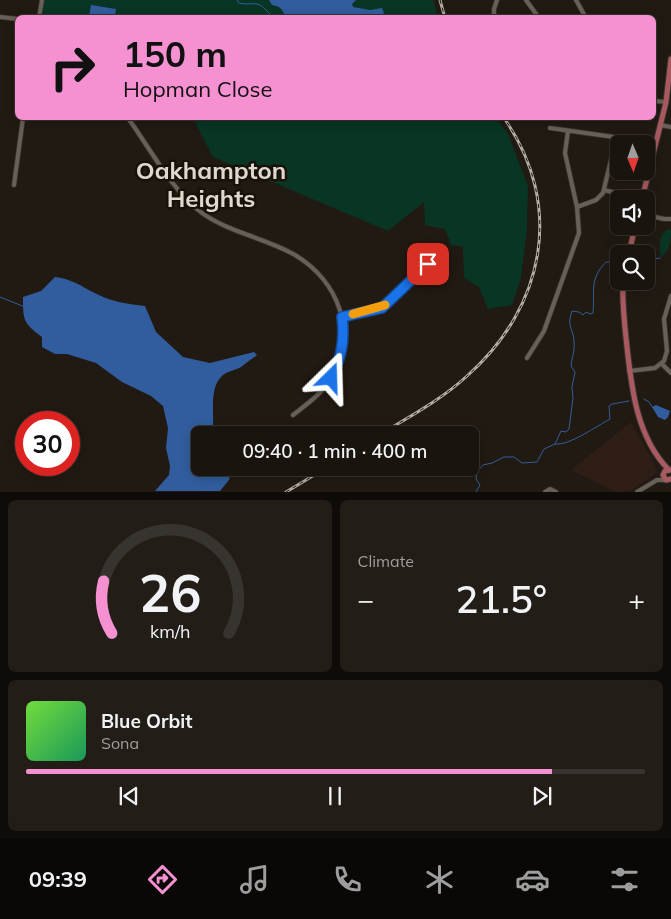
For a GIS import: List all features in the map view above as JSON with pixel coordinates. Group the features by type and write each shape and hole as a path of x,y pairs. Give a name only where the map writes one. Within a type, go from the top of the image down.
{"main road":[{"path":"644,190 666,102 671,59"},
{"path":"622,290 629,372 638,415 660,460 663,473 668,480"},
{"path":"660,460 670,470"},
{"path":"663,473 666,470 670,470"}],"street":[{"path":"40,15 42,0"},
{"path":"494,15 494,9 498,0"},
{"path":"526,0 537,15"},
{"path":"576,0 584,15"},
{"path":"0,17 15,19"},
{"path":"656,101 666,102"},
{"path":"14,185 24,120"},
{"path":"129,120 181,193 194,206 217,223 295,255 311,267 331,289 342,317 343,329 342,348 336,370 324,389 293,415"},
{"path":"660,125 671,127"},
{"path":"550,128 614,137 616,139 604,190 596,200 577,207"},
{"path":"527,358 544,331 578,240 577,207 565,153 568,131"},
{"path":"604,190 610,191"},
{"path":"655,217 671,219"},
{"path":"342,317 382,308 428,264"},
{"path":"629,372 655,368 662,364 667,351 664,319 671,296"},
{"path":"662,364 671,372"},
{"path":"637,492 663,473"},
{"path":"651,483 661,479 668,480 671,484"},
{"path":"545,492 550,489 556,492"}],"shaded area":[{"path":"631,422 657,469 655,474 630,491 616,492 571,470"}],"green space":[{"path":"44,0 433,0 437,15 42,15"},
{"path":"194,120 498,120 508,134 528,186 527,229 521,278 512,305 488,309 479,287 464,278 463,247 451,245 445,229 425,225 424,202 388,231 213,157"},
{"path":"666,230 671,230 670,242 668,249 660,258 660,240"}],"water":[{"path":"269,0 356,0 352,4 353,7 370,10 382,8 384,13 381,15 284,15 281,8 272,5"},
{"path":"91,5 116,9 115,15 89,15"},
{"path":"55,277 62,278 110,299 145,306 156,332 183,357 210,363 254,352 257,355 241,367 223,375 218,381 213,403 213,426 191,426 191,476 230,476 229,480 220,491 155,491 169,475 170,466 166,448 168,428 163,406 151,396 122,382 96,363 67,354 55,354 42,347 42,337 25,320 23,311 23,297 41,291"},
{"path":"656,405 670,411 665,420 658,417 652,407"}],"waterway":[{"path":"237,0 241,4 259,5 271,15"},
{"path":"655,259 660,258"},
{"path":"476,492 480,485 476,479 477,472 483,465 504,457 514,457 522,463 537,462 544,449 555,444 561,431 566,432 569,429 575,372 571,366 574,338 570,316 572,311 583,315 586,312 593,313 595,280 601,268 606,262 610,262"},
{"path":"0,297 25,307"},
{"path":"644,399 653,408"},
{"path":"555,444 568,442 591,431 610,419 609,406 629,401"}],"railway":[{"path":"440,0 444,15"},
{"path":"394,426 436,400 467,376 493,349 514,319 529,287 538,254 540,220 535,185 523,151 505,120"},
{"path":"286,492 313,476"}],"slow traffic":[{"path":"353,314 382,308 385,305"}],"district":[{"name":"Oakhampton Heights","path":"211,185"}],"route":[{"path":"331,378 336,370 342,348 342,317 382,308 428,264"}]}
